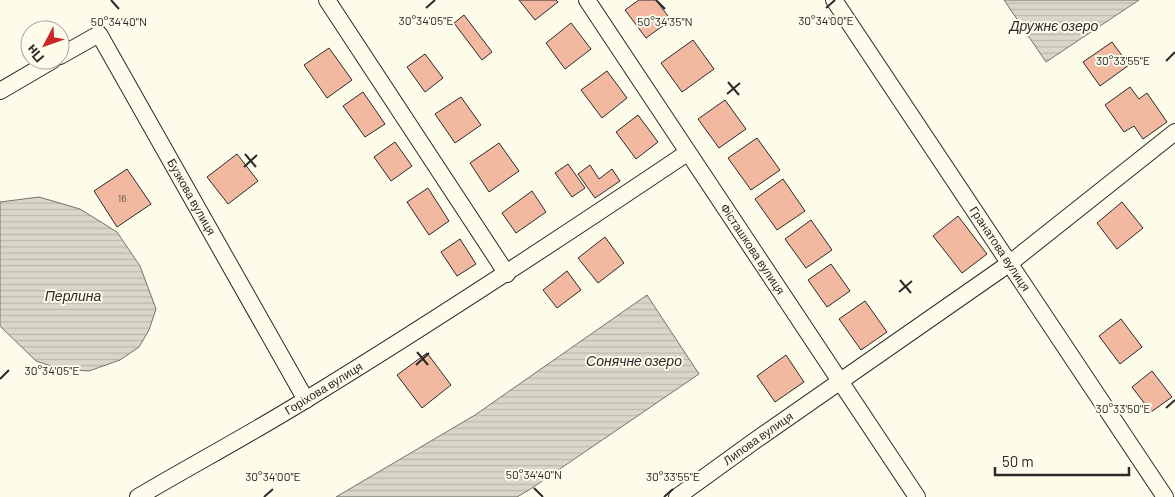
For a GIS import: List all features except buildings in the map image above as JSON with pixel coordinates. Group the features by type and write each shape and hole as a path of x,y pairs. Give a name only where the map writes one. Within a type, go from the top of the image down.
{"street":[{"path":"327,0 507,274"},
{"name":"Фісташкова вулиця","path":"586,0 917,497"},
{"name":"Гранатова вулиця","path":"834,0 1165,497"},
{"name":"Бузкова вулиця","path":"70,50 99,34 306,400"},
{"path":"2,89 35,70"},
{"name":"Липова вулиця","path":"677,497 752,442 1010,263 1175,132"},
{"name":"Горіхова вулиця","path":"138,497 306,400 507,274 688,153"}],"water":[{"name":"Дружнє озеро","path":"1004,0 1139,0 1046,62"},
{"name":"Перлина","path":"39,197 80,209 117,232 140,266 156,309 149,330 139,347 120,360 89,371 60,369 36,361 0,326 0,202"},
{"name":"Сонячне озеро","path":"647,295 699,374 529,490 517,497 336,497 475,415"}]}
